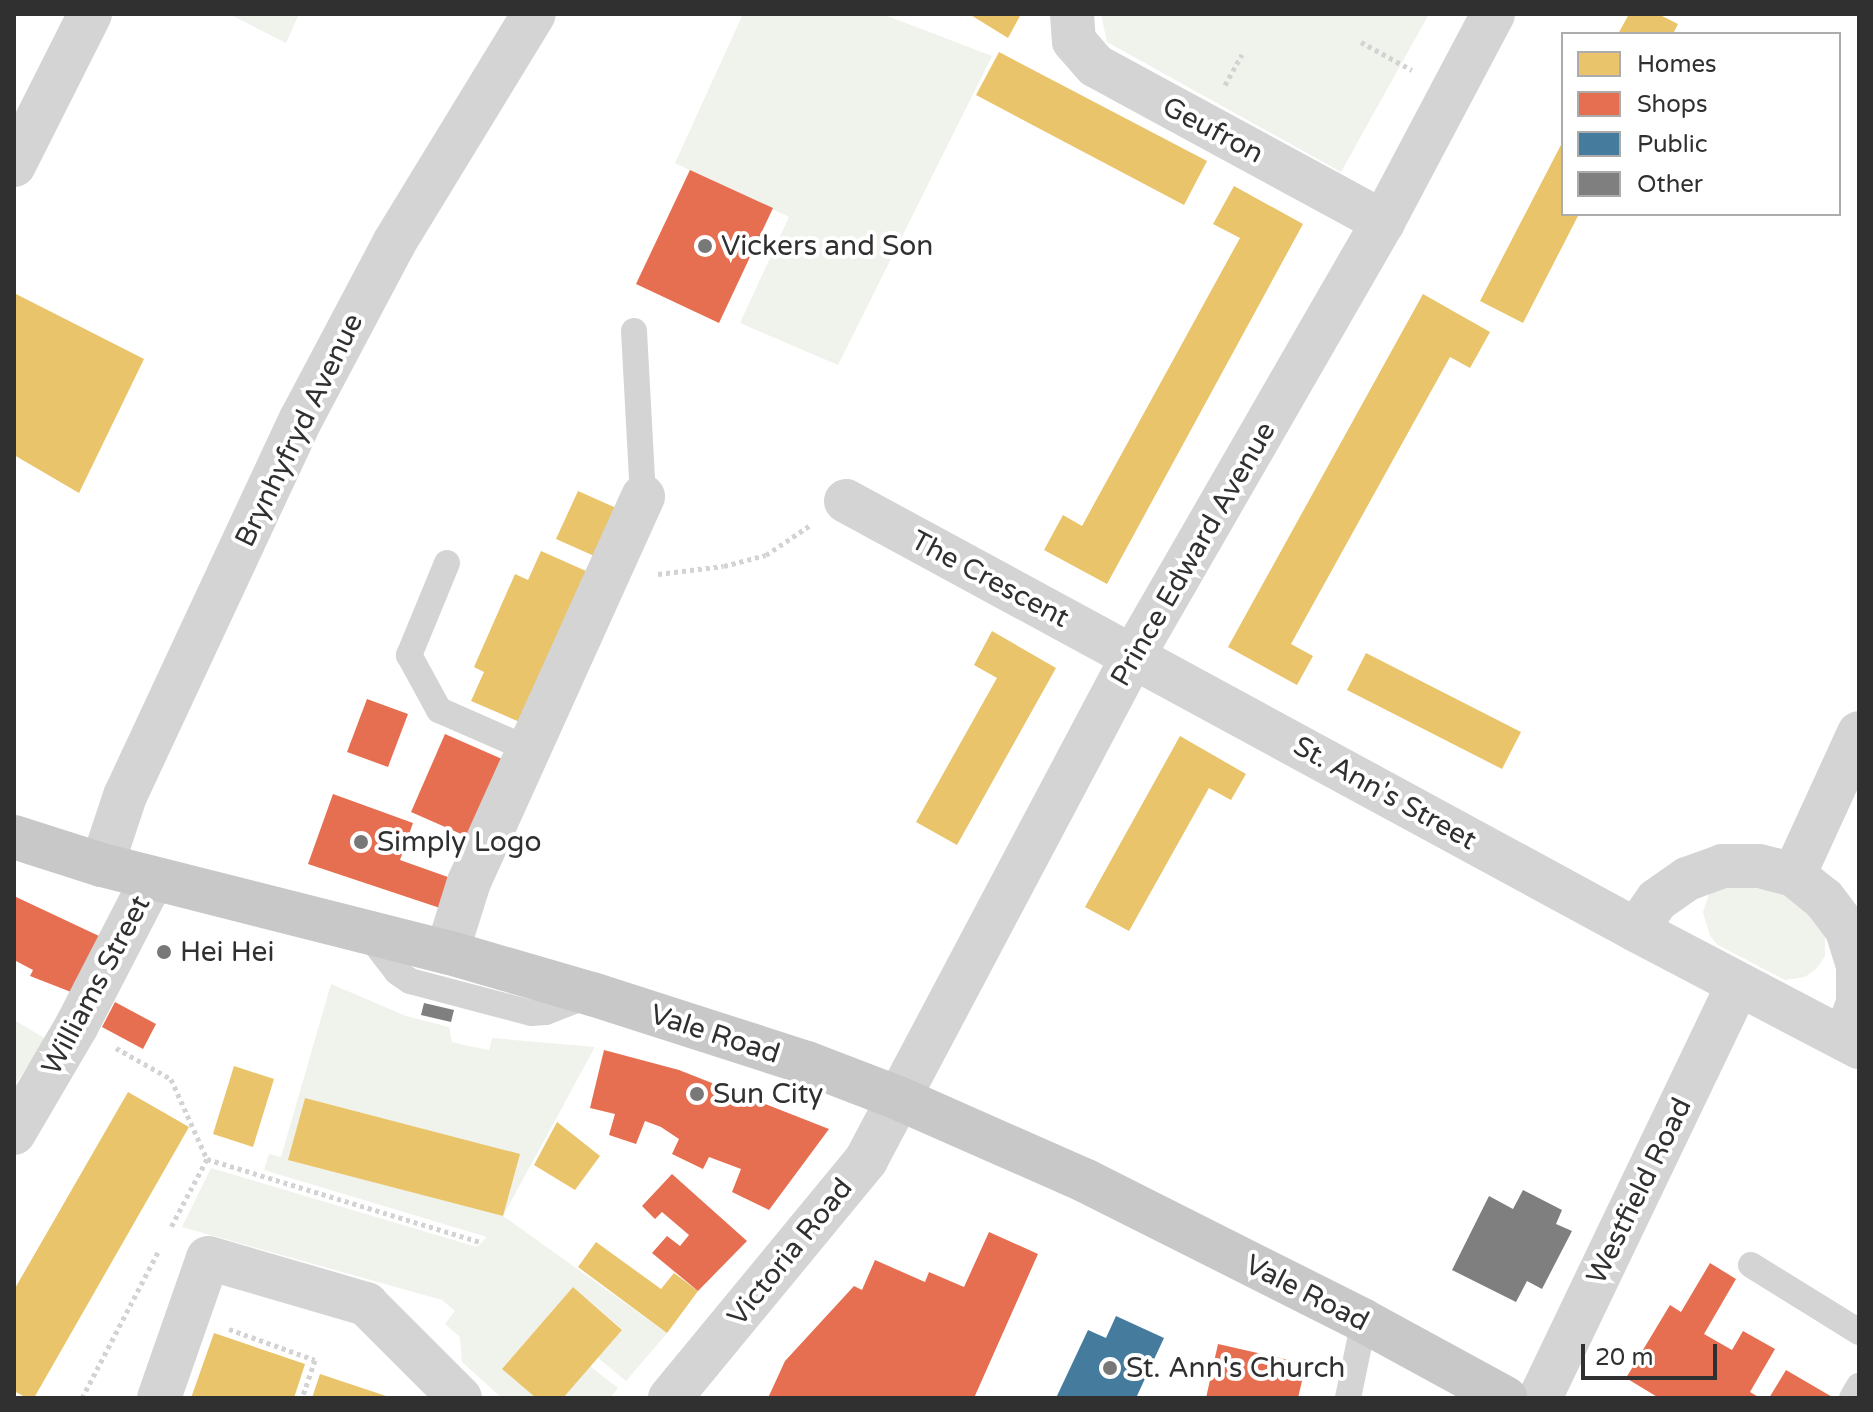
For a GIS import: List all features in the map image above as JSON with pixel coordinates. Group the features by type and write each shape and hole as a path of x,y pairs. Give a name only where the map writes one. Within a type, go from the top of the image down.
{"main road":[{"name":"Vale Road","path":"14,837 102,865 447,952 592,994 807,1063 898,1098 1086,1181 1364,1321 1505,1398"}],"street":[{"path":"14,165 90,14"},
{"name":"Brynhyfryd Avenue","path":"102,865 125,796 301,419 394,243 534,14"},
{"name":"Geufron","path":"1072,14 1074,41 1096,66 1383,222"},
{"name":"Prince Edward Avenue","path":"898,1098 1133,656 1383,222 1493,14"},
{"path":"447,952 469,882 643,496"},
{"name":"The Crescent","path":"846,501 1133,656"},
{"name":"St. Ann's Street","path":"1133,656 1636,930"},
{"path":"1794,875 1859,733"},
{"path":"1722,866 1759,866 1794,875 1824,899 1847,930 1858,965 1858,1003 1852,1043 1636,930 1657,900 1699,874 1722,866"},
{"name":"Williams Street","path":"14,1133 77,1025 153,878"},
{"name":"Westfield Road","path":"1540,1398 1738,984"},
{"name":"Victoria Road","path":"670,1398 866,1160 898,1098"},
{"path":"159,1398 208,1258 366,1304 460,1398"}],"lane":[{"path":"634,331 643,496"},
{"path":"447,563 409,655 439,710 528,749"},
{"path":"367,933 397,972 410,981 531,1013 546,1012 592,994"},
{"path":"1751,1265 1859,1332"},
{"path":"1348,1398 1364,1321"},
{"path":"1852,1398 1859,1386"}],"path":[{"path":"1361,42 1452,92"},
{"path":"605,580 724,566 766,555 846,501"},
{"path":"77,1025 171,1079 207,1159 481,1242"},
{"path":"82,1398 207,1159"},
{"path":"188,1314 315,1360 302,1398"}],"shaded area":[{"path":"229,14 299,14 286,43"},
{"path":"743,14 882,14 992,56 838,365 740,323 789,217 675,163"},
{"path":"1101,14 1429,14 1341,172 1107,42"},
{"path":"1721,882 1788,894 1825,930 1825,956 1817,968 1805,977 1785,980 1718,945 1710,936 1703,912 1710,891"},
{"path":"331,984 406,1016 449,1027 452,1042 464,1045 489,1050 492,1038 595,1047 503,1216 667,1333 626,1381 598,1358 622,1329 573,1287 502,1369 536,1398 502,1398 462,1362 460,1337 445,1324 455,1311 442,1300 182,1227 211,1168 477,1247 487,1237 264,1170 269,1154 281,1157","holes":["305,1098 519,1154 503,1216 289,1160"]},
{"path":"14,1020 46,1039 14,1086"},
{"path":"590,1366 618,1388 610,1398 563,1398"}],"building: Homes":[{"path":"969,14 1021,14 1008,38"},
{"path":"1629,14 1658,14 1678,24 1674,32 1619,32"},
{"path":"999,52 1207,161 1184,205 976,95"},
{"path":"1561,145 1561,216 1578,216 1523,323 1480,301"},
{"path":"1234,186 1303,224 1107,584 1044,550 1063,515 1082,526 1240,238 1213,224"},
{"path":"14,293 144,359 79,493 14,455"},
{"path":"1423,294 1490,332 1470,368 1450,357 1291,644 1313,656 1297,685 1228,647"},
{"path":"578,491 623,511 601,559 556,539"},
{"path":"541,551 595,575 529,726 471,701 484,672 474,667 515,574 528,580"},
{"path":"992,631 1056,668 957,845 916,822 997,678 974,665"},
{"path":"1366,653 1521,732 1502,769 1347,690"},
{"path":"1180,736 1246,774 1231,800 1209,788 1129,931 1085,907"},
{"path":"234,1066 274,1079 253,1147 213,1134"},
{"path":"128,1092 189,1127 34,1398 27,1398 14,1391 14,1290"},
{"path":"305,1098 520,1154 503,1216 288,1160"},
{"path":"557,1122 600,1156 575,1190 534,1165"},
{"path":"596,1242 661,1289 674,1273 698,1291 667,1333 578,1267"},
{"path":"573,1287 622,1330 563,1398 536,1398 502,1369"},
{"path":"214,1333 305,1364 294,1398 191,1398"},
{"path":"320,1374 389,1397 312,1398"}],"building: Shops":[{"name":"Vickers and Son","path":"690,170 773,208 719,323 636,284"},
{"path":"367,699 408,714 388,767 347,752"},
{"path":"445,734 511,763 477,841 411,812"},
{"name":"Simply Logo","path":"333,794 413,823 400,860 462,882 452,912 308,864"},
{"path":"14,896 99,936 71,992 30,976 33,970 14,960"},
{"path":"115,1002 156,1024 143,1049 102,1027"},
{"path":"604,1050 679,1070 829,1129 769,1210 732,1192 741,1169 709,1157 703,1169 672,1154 679,1139 661,1127 645,1121 636,1144 609,1135 615,1114 590,1108"},
{"path":"672,1174 747,1241 698,1291 652,1253 667,1236 680,1246 689,1235 662,1212 655,1219 642,1206"},
{"path":"989,1232 1038,1254 974,1398 768,1398 785,1361 854,1286 862,1290 875,1260 925,1282 929,1272 964,1287"},
{"path":"1710,1263 1736,1279 1704,1334 1732,1350 1743,1331 1775,1349 1750,1392 1760,1398 1659,1398 1626,1378 1670,1305 1681,1312"},
{"path":"1218,1344 1306,1364 1298,1398 1206,1398"},
{"path":"1786,1370 1834,1398 1769,1398"}],"building: Public":[{"name":"St. Ann's Church","path":"1116,1316 1164,1338 1136,1398 1056,1398 1088,1330 1106,1338"}],"building: Other":[{"path":"424,1003 454,1010 451,1022 421,1015"},
{"path":"1523,1190 1562,1210 1556,1224 1572,1231 1542,1289 1527,1281 1516,1302 1452,1270 1489,1196 1513,1209"}],"place":[{"name":"Vickers and Son","path":"705,246"},
{"name":"Simply Logo","path":"361,842"},
{"name":"Hei Hei","path":"164,952"},
{"name":"Sun City","path":"697,1094"},
{"name":"St. Ann's Church","path":"1110,1368"}]}
